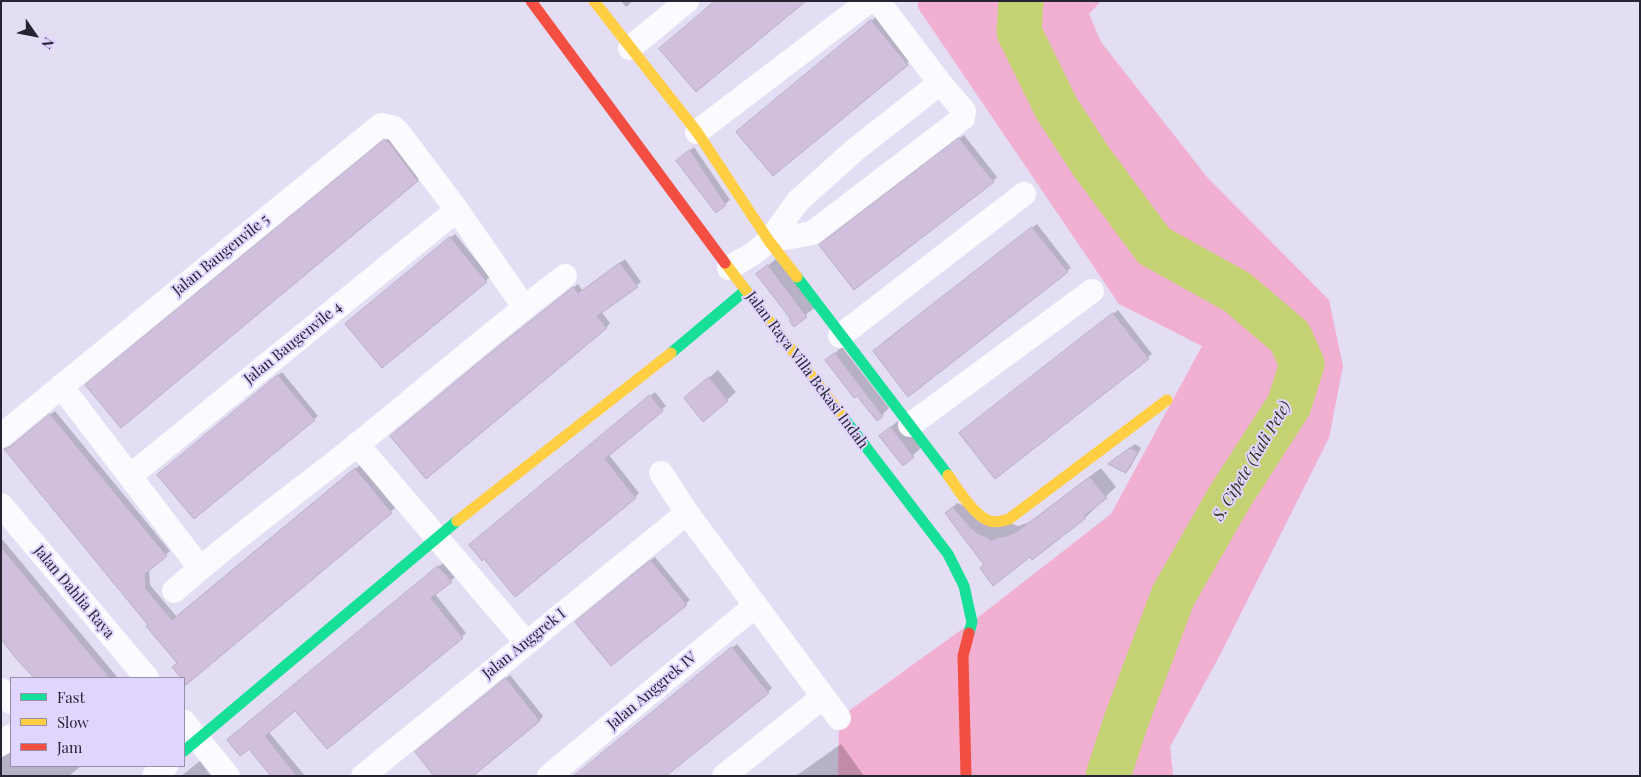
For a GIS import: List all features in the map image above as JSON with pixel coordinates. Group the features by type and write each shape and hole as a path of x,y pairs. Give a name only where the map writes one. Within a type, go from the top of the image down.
{"street":[{"name":"Jalan Raya Villa Bekasi Indah","path":"531,1 729,268 948,554 964,586 972,622 962,656 966,776"},
{"path":"594,1 697,132 769,241 840,336 979,515 986,521 997,523 1009,519 1167,400"},
{"path":"630,48 687,1"},
{"path":"697,132 869,1"},
{"path":"769,241 812,233 963,118 964,111 940,83 878,1"},
{"path":"729,268 754,253 769,241 798,201 856,150 940,83"},
{"name":"Jalan Baugenvile 5","path":"1,436 381,125 394,128 399,132 457,210"},
{"path":"840,336 1024,194"},
{"path":"457,210 524,307"},
{"name":"Jalan Baugenvile 4","path":"130,476 457,210"},
{"path":"174,591 200,568 357,444 564,276"},
{"path":"228,776 189,737 436,537 668,356 746,290"},
{"path":"910,425 1092,291"},
{"path":"61,386 200,568"},
{"path":"357,444 526,642"},
{"path":"661,473 687,513 839,718"},
{"name":"Jalan Dahlia Raya","path":"1,505 146,677"},
{"name":"Jalan Anggrek I","path":"370,774 526,642 687,513"},
{"name":"Jalan Anggrek IV","path":"549,776 755,606"},
{"path":"1,690 10,701"},
{"path":"724,776 823,697"},
{"path":"154,776 165,767"}],"shaded area":[{"path":"918,1 1101,1 1089,14 1101,42 1207,177 1329,300 1343,366 1329,438 1221,653 1170,747 1173,776 838,776 839,718 972,622 1111,514 1202,346 1119,304 918,8","holes":["1066,122 1138,223 1091,161","1272,431 1189,569 1229,498"]}],"building":[{"path":"715,1 806,1 696,92 659,49"},
{"path":"871,20 908,65 773,176 736,132"},
{"path":"959,138 994,182 854,290 819,245"},
{"path":"384,140 389,142 418,181 121,428 85,385"},
{"path":"690,150 726,205 716,213 676,161"},
{"path":"1032,227 1068,272 908,397 873,351"},
{"path":"450,237 487,282 382,368 345,324"},
{"path":"620,263 638,287 597,316 607,328 426,479 390,436 573,287 578,293"},
{"path":"768,265 807,317 794,327 790,322 790,318 756,274"},
{"path":"1113,313 1149,359 995,479 959,433"},
{"path":"835,353 883,416 877,421 857,396 854,398 825,360"},
{"path":"278,375 315,420 194,519 157,475"},
{"path":"709,377 728,401 703,422 684,398"},
{"path":"650,395 663,411 605,459 636,498 515,597 484,559 482,561 469,545"},
{"path":"50,414 167,556 145,574 146,589 172,620 355,468 392,513 186,685 185,677 180,677 172,667 177,663 146,626 148,625 4,449 10,447"},
{"path":"891,427 914,457 903,466 879,436"},
{"path":"1130,448 1138,452 1126,473 1108,464"},
{"path":"1090,477 1107,498 1084,516 1086,518 1032,560 1030,557 993,586 980,568 984,565 945,513 953,507 971,528 991,541 1018,531"},
{"path":"1,547 109,677 33,677 1,639"},
{"path":"651,560 687,605 611,666 575,622"},
{"path":"438,566 452,582 431,598 463,638 327,749 295,711 265,736 297,776 271,776 249,749 240,756 227,740"},
{"path":"732,647 769,693 666,776 574,776"},
{"path":"506,678 540,721 473,776 434,776 415,752"}],"waterway":[{"name":"S. Cipete (Kali Pete)","path":"1021,1 1019,32 1057,109 1091,161 1154,246 1237,292 1290,337 1302,364 1289,405 1229,498 1173,596 1126,721 1108,776"}],"traffic: fast":[{"path":"797,277 948,475"},
{"path":"671,353 746,290"},
{"path":"843,417 948,554 964,586 972,622 969,633"},
{"path":"185,750 457,521"}],"traffic: slow":[{"path":"594,1 697,132 769,241 797,277"},
{"path":"725,263 843,417"},
{"path":"457,521 671,353"},
{"path":"948,475 978,514 995,522 1009,519 1167,400"}],"traffic: jam":[{"path":"531,1 725,263"},
{"path":"966,776 963,656 969,633"}]}
